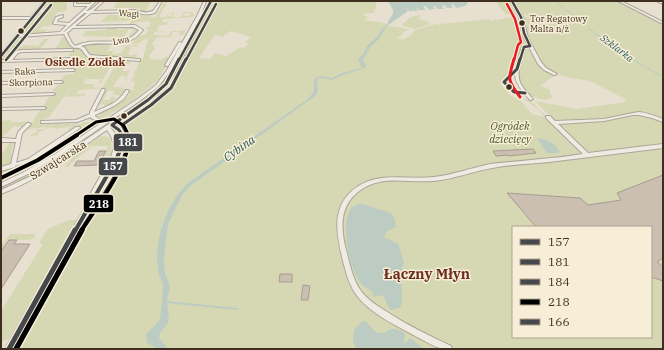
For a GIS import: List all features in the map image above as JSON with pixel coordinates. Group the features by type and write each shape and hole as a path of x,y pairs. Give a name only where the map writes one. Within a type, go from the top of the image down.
{"street":[{"path":"1,56 46,1"},
{"path":"17,36 63,33 95,1"},
{"path":"62,16 57,18 55,23 71,25 103,1"},
{"name":"Wagi","path":"90,12 137,12 141,14 151,14 161,1"},
{"path":"167,65 172,62 200,13 205,1"},
{"name":"Szwajcarska","path":"1,192 50,166 152,97 166,84 211,1"},
{"path":"512,1 521,17 523,31 541,66 555,74"},
{"path":"619,1 663,23"},
{"path":"659,1 663,3"},
{"path":"75,3 75,5 91,5"},
{"path":"83,12 90,12"},
{"path":"1,18 32,18"},
{"name":"Lwa","path":"71,25 132,26 141,30 137,36 125,41 89,43 75,47"},
{"path":"63,33 72,46 75,47"},
{"path":"530,46 524,47 515,76 520,87 531,98"},
{"path":"10,60 17,52 22,50 75,47 84,49 86,54 89,56 139,60"},
{"path":"1,61 72,59"},
{"name":"Szwajcarska","path":"1,185 40,165 157,86 167,74 172,62"},
{"name":"Raka","path":"1,72 74,70"},
{"name":"Skorpiona","path":"1,83 61,82"},
{"path":"9,349 98,192 122,145 122,134 110,126 100,124 92,114 93,107 103,90"},
{"path":"43,122 77,121 113,105 124,98 127,91"},
{"path":"1,96 53,94"},
{"path":"1,109 44,108"},
{"path":"554,123 608,119 633,113 647,115 663,121"},
{"path":"548,116 587,155"},
{"path":"81,220 114,155 116,138 110,126 110,119"},
{"path":"13,166 20,133 29,124"},
{"path":"1,169 30,160 78,128"},
{"path":"1,140 18,141"},
{"path":"448,349 376,309 360,295 353,281 340,233 340,216 345,202 361,186 372,181 384,179 432,179 491,166 663,146"}],"green space":[{"path":"47,1 67,1 67,10 57,12 55,16 56,18 54,18 52,23 54,25 41,27 40,30 48,29 45,31 47,33 20,35 36,15 41,12 43,13 41,15 46,14 44,12 55,3 40,11"},
{"path":"165,1 168,1 159,17 166,17 169,11 168,17 171,16 172,12 175,12 172,16 173,17 180,17 184,12 193,12 192,14 194,14 193,17 163,19 162,22 168,22 166,25 158,25 160,26 157,30 170,31 154,32 154,35 177,36 153,38 156,38 151,45 155,45 153,48 155,48 149,56 150,59 161,60 167,56 169,61 157,81 141,94 153,86 122,108 101,119 98,117 100,114 98,112 114,107 113,105 127,98 130,93 123,92 121,95 113,95 115,91 108,91 103,100 110,100 111,97 116,97 113,103 104,106 104,104 96,105 105,88 79,90 76,94 86,94 85,96 65,97 73,85 48,118 43,119 39,123 44,121 44,124 54,124 55,122 56,124 63,122 62,124 67,124 68,122 69,124 79,124 70,130 68,129 73,126 56,129 51,127 39,132 38,135 31,136 31,134 36,133 37,129 45,129 47,127 29,129 22,134 30,126 41,109 46,107 44,106 49,96 54,94 55,91 52,91 58,85 61,85 63,81 59,81 63,77 62,75 73,74 78,64 69,65 74,59 68,58 71,58 72,56 68,56 74,49 18,50 9,60 1,60 16,39 21,38 18,40 21,41 17,45 18,47 25,45 38,46 44,39 48,39 53,34 40,49 54,49 59,44 62,37 65,37 70,46 82,49 85,56 104,58 101,62 98,62 96,66 110,66 114,61 100,84 98,84 101,79 86,79 83,84 94,84 93,87 102,88 119,60 131,60 130,64 127,64 122,71 129,71 131,69 125,80 126,76 120,76 113,87 122,87 127,81 123,87 119,88 133,90 135,81 132,81 128,87 135,74 133,74 136,71 134,71 138,68 136,68 138,67 140,59 143,59 148,39 145,39 138,44 132,44 135,40 132,39 146,34 149,29 145,29 146,27 149,27 151,23 149,23 151,21 136,22 132,25 129,25 132,19 127,21 101,22 107,15 133,15 133,12 136,13 133,17 135,15 150,14 150,17 155,17 162,5 160,5","holes":["185,13 192,14 189,16 183,16"]},
{"name":"Ogródek dziecięcy","path":"212,1 376,1 376,8 373,13 362,14 368,17 365,20 383,23 386,24 385,26 409,30 403,32 403,34 397,38 399,39 402,37 401,40 410,36 415,30 436,24 441,26 439,24 491,19 491,22 493,20 503,18 517,17 518,26 520,26 526,44 523,45 516,69 503,80 503,84 500,84 510,95 522,102 532,114 544,117 539,110 524,99 529,99 547,117 550,116 535,101 576,109 626,102 625,99 590,81 565,77 542,66 527,38 523,17 542,18 540,16 523,15 513,1 617,1 663,24 663,349 15,349 116,164 121,163 123,159 117,163 115,162 125,140 125,135 120,127 121,124 168,83","holes":["231,31 251,37 245,42 249,43 244,48 241,47 226,56 215,53 210,59 199,58 215,35 222,37"]},
{"path":"496,1 510,1 517,15 506,14"},
{"path":"117,2 151,2 145,12 135,10 138,8 113,8"},
{"path":"421,15 419,17 420,20 431,24 415,29 401,25 411,17"},
{"path":"106,27 120,27 117,30 129,29 123,38 128,37 133,30 129,28 135,29 130,37 125,39 126,40 120,41 122,37 82,36 86,31 106,30"},
{"path":"187,28 183,35 179,35 180,32 173,32 171,35 168,35 171,32 170,31 181,31 185,29 184,32"},
{"path":"135,30 138,30 135,36 131,36"},
{"path":"89,43 109,44 110,47 107,51 114,51 112,54 121,53 125,47 119,46 138,45 137,47 131,46 128,55 134,55 136,53 136,58 138,58 136,59 89,55 86,48 80,46 84,47 85,46 83,45"},
{"path":"528,47 538,64 555,75 540,86 550,90 550,95 553,95 547,100 542,100 528,93 521,86 519,81 519,69 526,48"},
{"path":"91,118 96,123 94,125 69,141 43,161 1,182 42,161 43,156 41,160 1,181 1,170 27,163 55,144 58,145 71,135 68,134 80,130 82,126 77,126 79,124 84,122 92,122"},
{"path":"11,120 10,122 30,122 24,123 22,126 25,127 14,126 1,138 1,121"},
{"path":"93,132 97,134 40,171 1,190 1,187 27,174"},
{"path":"101,136 109,137 112,143 109,154 111,152 106,166 97,168 108,146 93,146 93,144 68,167 65,167 75,153"},
{"path":"10,142 16,143 13,145 11,154 14,155 11,162 1,168 1,156"},
{"path":"69,220 77,220 10,338 1,342 1,311 43,244 39,243 48,229"},
{"path":"10,234 33,234 36,237 29,240 8,240 1,250 1,246"}],"water":[{"name":"Cybina","path":"388,1 467,1 468,3 465,6 456,8 453,4 451,5 453,8 447,8 444,5 442,6 444,9 438,9 433,6 435,9 429,10 426,6 423,7 426,10 419,10 416,7 418,11 414,11 412,8 413,11 409,11 406,8 408,11 387,26 379,39 371,46 363,60 366,66 365,68 332,80 322,78 317,79 318,92 315,96 189,187 182,195 168,224 164,258 165,273 170,286 167,301 169,319 168,323 160,333 159,338 168,349 158,349 147,343 146,334 160,318 163,285 158,272 158,247 163,223 173,201 188,183 308,99 314,91 314,80 316,78 322,76 332,78 342,73 362,68 358,60 364,53 367,46 378,36 387,24 393,13"},
{"path":"537,138 553,143 559,151 558,153 547,153"},
{"path":"359,204 367,205 390,213 394,218 396,227 386,232 384,237 398,244 404,262 401,272 401,307 392,310 389,308 383,295 375,297 372,291 361,284 352,266 347,246 346,225 351,208"},
{"path":"365,321 377,333 385,333 390,329 397,329 405,333 404,342 406,343 410,338 424,349 357,349 353,343 354,330 361,322"}],"building":[{"path":"533,149 536,153 509,156 496,156 493,151"},
{"path":"99,151 106,151 98,165 74,166 77,161 94,161"},
{"path":"663,175 663,258 657,262 663,267 663,281 652,277 652,226 535,226 507,193 580,198 588,205 621,200 617,193"},
{"path":"9,240 17,240 14,244 30,244 1,289 1,251"},
{"path":"280,274 292,274 292,282 279,282"},
{"path":"303,285 310,286 308,300 301,300"}],"waterway":[{"name":"Szklarka","path":"555,1 581,21"},
{"name":"Szklarka","path":"589,29 635,61 663,77"},
{"path":"165,302 237,309"}],"transit line":[{"name":"184","path":"1,56 46,1"},
{"name":"157","path":"9,349 63,251 116,160 121,148 123,136 121,132 112,125 148,100 166,84 211,1"},
{"name":"184","path":"512,1 521,17 524,33 530,46"},
{"name":"181","path":"16,349 76,239 120,167 128,141 128,135 122,125 151,105 171,88 216,4"},
{"path":"507,4 515,19 521,42 518,45 509,76 511,85 520,97"},
{"name":"166","path":"6,60 51,5"},
{"name":"184","path":"525,93 514,92 504,82 517,69 524,47 530,46"},
{"name":"218","path":"1,178 38,160 96,122 114,119 128,131 128,147 116,174 76,239 16,349"}],"place":[{"name":"Tor Regatowy Malta n/ż","path":"522,23"}],"district":[{"name":"Osiedle Zodiak","path":"85,62"},
{"name":"Łączny Młyn","path":"427,274"}]}
